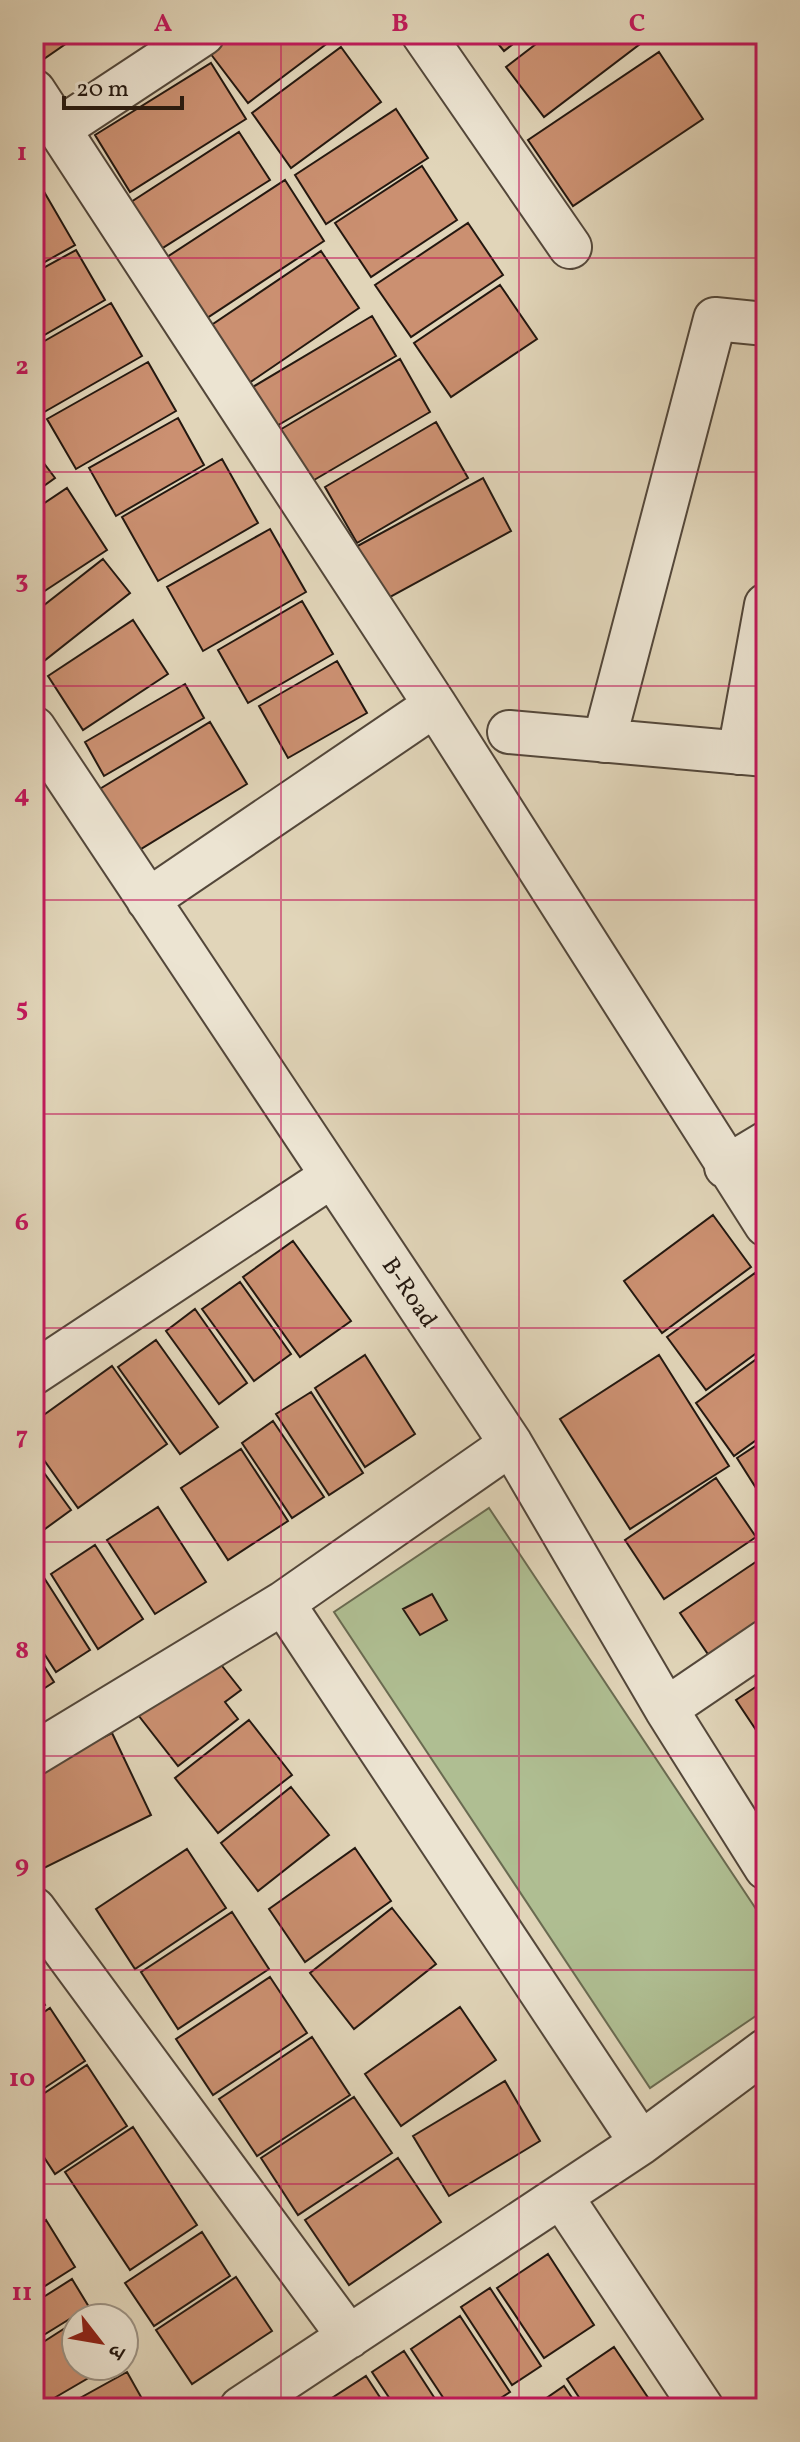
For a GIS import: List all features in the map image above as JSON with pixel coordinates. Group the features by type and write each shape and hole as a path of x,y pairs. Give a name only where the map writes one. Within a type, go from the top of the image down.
{"street":[{"path":"59,129 203,34"},
{"path":"423,34 570,247"},
{"path":"34,91 435,705 726,1167 766,1225"},
{"path":"604,741 715,319 766,324"},
{"path":"509,732 753,754 766,605"},
{"path":"148,900 435,705"},
{"name":"B-Road","path":"34,728 511,1444 666,1709 766,1868"},
{"path":"726,1167 766,1143"},
{"path":"34,1373 332,1176"},
{"path":"34,1754 283,1603 511,1444"},
{"path":"283,1603 641,2143"},
{"path":"666,1709 766,1641"},
{"path":"34,1909 349,2337"},
{"path":"241,2408 641,2143 766,2050"},
{"path":"561,2196 702,2408"}],"green space":[{"path":"489,1508 766,1924 766,2009 650,2088 334,1612"}],"building":[{"path":"34,34 80,34 38,63 34,57"},
{"path":"235,34 337,36 248,103 210,53"},
{"path":"490,34 526,34 504,51"},
{"path":"549,34 632,34 640,44 544,117 506,67"},
{"path":"341,47 381,102 291,168 252,113"},
{"path":"659,52 703,119 573,206 528,140"},
{"path":"211,63 246,119 130,192 95,135"},
{"path":"396,109 428,158 326,224 295,175"},
{"path":"239,132 270,180 161,249 131,202"},
{"path":"422,166 457,220 371,277 335,223"},
{"path":"285,180 324,241 207,318 167,257"},
{"path":"39,183 75,245 34,268 34,186"},
{"path":"468,223 503,275 411,337 375,285"},
{"path":"76,250 105,300 34,341 34,273"},
{"path":"321,251 359,308 249,383 210,326"},
{"path":"500,285 537,339 451,397 414,343"},
{"path":"111,303 142,356 39,415 34,407 34,347"},
{"path":"372,316 396,356 275,427 251,388"},
{"path":"400,359 430,412 309,483 278,431"},
{"path":"148,362 176,411 76,469 47,419"},
{"path":"178,418 204,465 116,516 89,468"},
{"path":"436,422 468,478 357,543 325,487"},
{"path":"34,450 55,478 34,493"},
{"path":"222,459 258,523 158,581 122,517"},
{"path":"483,478 511,531 381,602 352,549"},
{"path":"67,488 107,550 34,598 34,510"},
{"path":"270,529 306,592 203,651 167,587"},
{"path":"103,559 130,593 44,661 34,649 34,613"},
{"path":"302,601 333,654 248,703 218,650"},
{"path":"133,620 168,674 83,730 48,676"},
{"path":"337,661 367,713 288,758 259,706"},
{"path":"185,684 204,718 104,776 85,742"},
{"path":"210,722 247,784 136,852 98,790"},
{"path":"713,1215 751,1267 662,1333 624,1281"},
{"path":"293,1241 351,1321 300,1357 243,1277"},
{"path":"755,1273 766,1289 766,1346 706,1390 667,1337"},
{"path":"240,1282 291,1354 254,1381 202,1309"},
{"path":"195,1309 247,1383 219,1404 166,1331"},
{"path":"156,1340 218,1427 180,1454 118,1367"},
{"path":"766,1352 766,1433 734,1456 696,1403"},
{"path":"365,1355 415,1434 365,1467 315,1388"},
{"path":"659,1355 729,1466 630,1529 560,1419"},
{"path":"112,1366 167,1444 78,1508 34,1446 34,1422"},
{"path":"311,1392 363,1473 329,1495 276,1414"},
{"path":"273,1421 324,1497 292,1518 242,1443"},
{"path":"766,1439 766,1497 763,1499 737,1458"},
{"path":"241,1449 288,1521 228,1560 181,1488"},
{"path":"34,1459 71,1510 34,1537"},
{"path":"716,1478 756,1537 664,1599 625,1540"},
{"path":"158,1507 206,1582 155,1614 107,1540"},
{"path":"95,1545 143,1619 98,1649 51,1574"},
{"path":"766,1555 766,1632 716,1666 680,1613"},
{"path":"41,1573 90,1650 56,1672 34,1638 34,1577"},
{"path":"432,1594 447,1620 420,1635 403,1609"},
{"path":"34,1650 54,1682 34,1695"},
{"path":"211,1652 241,1690 225,1702 238,1719 178,1766 135,1711"},
{"path":"766,1680 766,1745 736,1700"},
{"path":"249,1720 292,1775 218,1833 175,1778"},
{"path":"112,1733 151,1815 34,1873 34,1772"},
{"path":"291,1787 329,1835 258,1891 221,1843"},
{"path":"355,1848 391,1901 305,1962 269,1909"},
{"path":"187,1849 226,1908 135,1969 96,1909"},
{"path":"392,1908 436,1964 354,2029 310,1973"},
{"path":"232,1912 269,1969 178,2029 141,1972"},
{"path":"270,1977 307,2033 213,2095 176,2039"},
{"path":"34,1988 45,2005 34,2012"},
{"path":"460,2007 496,2060 401,2126 365,2074"},
{"path":"50,2008 85,2061 34,2095 34,2019"},
{"path":"312,2037 350,2095 257,2156 219,2099"},
{"path":"87,2065 127,2126 55,2174 34,2142 34,2100"},
{"path":"505,2081 540,2141 449,2196 413,2136"},
{"path":"354,2097 392,2153 298,2215 261,2158"},
{"path":"133,2127 197,2225 130,2270 65,2172"},
{"path":"398,2158 441,2222 349,2285 305,2220"},
{"path":"46,2220 75,2267 34,2293 34,2228"},
{"path":"202,2232 230,2276 154,2326 125,2283"},
{"path":"548,2254 594,2325 544,2358 497,2288"},
{"path":"236,2277 272,2331 192,2384 156,2330"},
{"path":"72,2279 86,2302 60,2302 60,2325 34,2341 34,2303"},
{"path":"490,2288 541,2366 512,2385 461,2307"},
{"path":"460,2316 510,2392 485,2408 450,2408 411,2349"},
{"path":"60,2331 60,2382 82,2382 37,2408 34,2403 34,2348"},
{"path":"614,2347 655,2408 586,2408 567,2379"},
{"path":"404,2351 441,2408 396,2408 372,2372"},
{"path":"366,2376 387,2408 323,2408 321,2405"},
{"path":"109,2382 133,2382 145,2404 138,2408 62,2408"},
{"path":"564,2386 579,2408 532,2408"}]}
